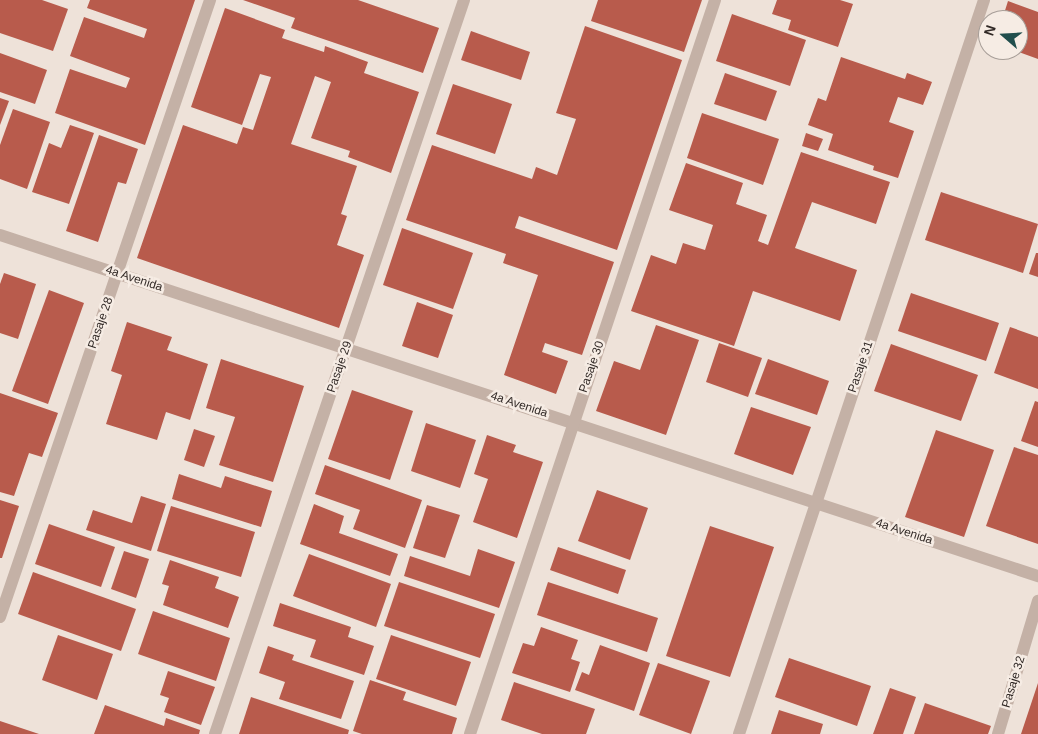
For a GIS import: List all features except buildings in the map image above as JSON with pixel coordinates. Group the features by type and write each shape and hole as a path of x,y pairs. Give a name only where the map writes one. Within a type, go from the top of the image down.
{"street":[{"name":"Pasaje 28","path":"0,617 210,0"},
{"name":"Pasaje 29","path":"215,734 464,0"},
{"name":"Pasaje 30","path":"470,734 715,0"},
{"name":"Pasaje 31","path":"739,734 984,0"},
{"name":"4a Avenida","path":"0,235 1038,576"},
{"name":"Pasaje 32","path":"998,734 1038,601"}]}
